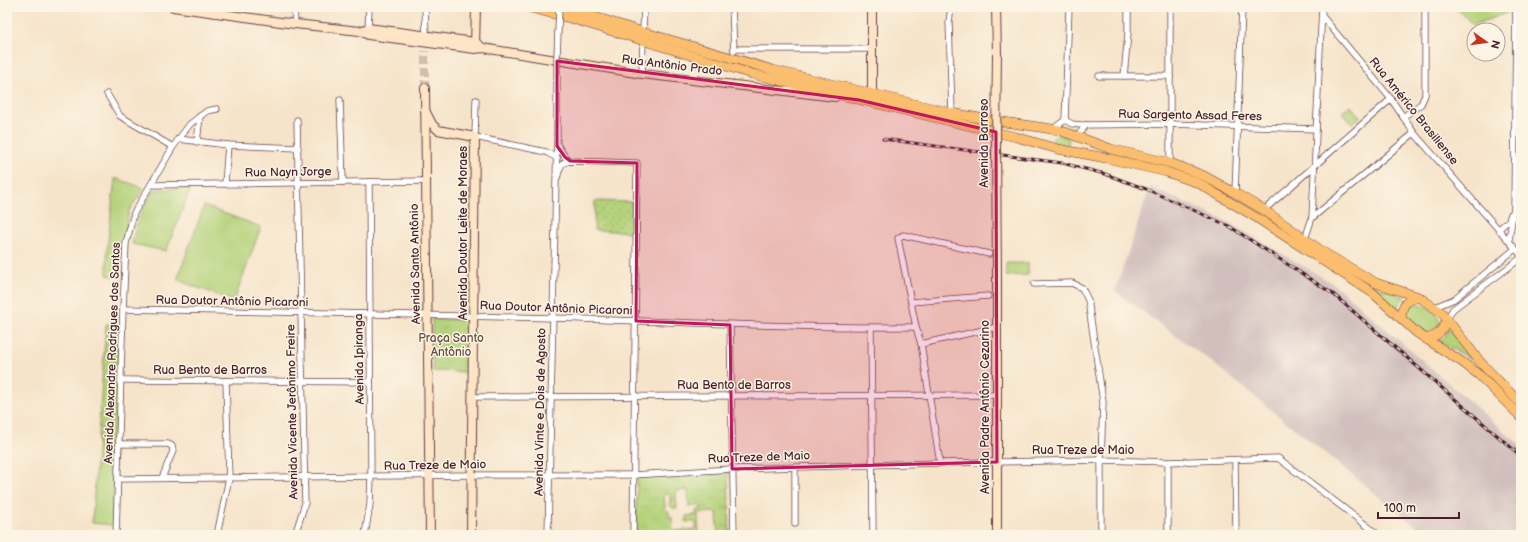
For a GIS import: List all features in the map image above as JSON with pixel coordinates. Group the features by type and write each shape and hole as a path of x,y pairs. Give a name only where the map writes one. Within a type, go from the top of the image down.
{"main road":[{"path":"527,7 740,62 952,113 1065,132 1111,149 1170,163 1202,175 1264,210 1305,239 1376,283 1419,297 1435,307 1447,319 1481,363 1521,404"},
{"path":"563,7 643,37 752,74 1016,136 1050,147 1137,164 1183,177 1198,183 1257,218 1295,244 1373,293 1426,340 1462,362 1479,375 1521,416"},
{"path":"1050,147 1048,142 1049,135 1053,130"},
{"path":"1066,150 1073,144 1076,137"},
{"path":"1401,318 1401,308 1410,299 1419,297"},
{"path":"1426,340 1438,336 1447,319"}],"street":[{"name":"Rua Antônio Prado","path":"173,7 295,24 478,46 642,74 859,100"},
{"path":"294,7 295,24"},
{"path":"368,32 369,7"},
{"path":"425,7 425,51"},
{"path":"476,7 478,46"},
{"name":"Avenida Vinte e Dois de Agosto","path":"548,535 557,178 557,56 559,7"},
{"path":"642,74 644,7"},
{"path":"732,7 734,49 740,62"},
{"path":"872,7 872,93"},
{"path":"951,7 949,22 952,113"},
{"name":"Avenida Barroso","path":"996,7 997,278"},
{"path":"1053,130 1065,120 1069,7"},
{"path":"1124,76 1128,33 1128,7"},
{"path":"1170,7 1170,163"},
{"path":"1235,193 1242,7"},
{"path":"1305,239 1312,218 1322,7"},
{"path":"1403,117 1422,104 1425,95 1425,7"},
{"path":"1508,240 1514,207 1516,7"},
{"name":"Rua Américo Brasiliense","path":"1322,16 1392,99 1414,134 1508,240 1521,257"},
{"path":"734,49 872,49"},
{"path":"1099,76 1170,76"},
{"name":"Avenida Santo Antônio","path":"425,88 430,535"},
{"path":"107,94 120,116 173,147"},
{"path":"1264,210 1392,99"},
{"path":"340,100 343,182"},
{"name":"Avenida Doutor Leite de Moraes","path":"471,535 476,100"},
{"name":"Avenida Alexandre Rodrigues dos Santos","path":"116,535 126,243 134,213 178,139 190,124 200,116 207,111 216,109"},
{"path":"426,110 432,124 438,130"},
{"path":"197,142 200,116"},
{"name":"Avenida Vicente Jerônimo Freire","path":"295,535 305,503 297,120"},
{"name":"Rua Sargento Assad Feres","path":"1065,120 1072,124 1086,125 1171,124 1316,129"},
{"path":"1076,137 1086,125"},
{"path":"426,134 430,131 438,130 546,152 557,158"},
{"path":"1312,218 1414,134"},
{"path":"178,139 228,145 298,148"},
{"path":"225,184 228,145"},
{"path":"546,152 557,146 570,161"},
{"path":"557,178 563,163 570,161 637,163 633,535"},
{"name":"Rua Nayn Jorge","path":"151,185 426,181"},
{"name":"Avenida Ipiranga","path":"365,535 370,504 371,477 369,182"},
{"path":"1498,229 1509,220 1514,207"},
{"path":"940,463 921,344 916,327 898,238 903,235 989,254"},
{"path":"1435,307 1454,299 1515,249"},
{"path":"1447,319 1453,309 1521,257"},
{"name":"Avenida Padre Antônio Cezarino","path":"997,278 997,535"},
{"path":"1480,278 1485,284"},
{"path":"1034,284 1072,283 1082,288 1088,300 1103,402 1101,535"},
{"path":"911,302 988,296"},
{"name":"Rua Doutor Antônio Picaroni","path":"123,309 553,318 730,325 871,328 916,327"},
{"path":"730,325 734,535"},
{"path":"921,344 997,327"},
{"path":"871,328 873,535"},
{"name":"Rua Bento de Barros","path":"122,380 370,382"},
{"path":"217,535 229,478 226,381"},
{"name":"Rua Bento de Barros","path":"472,397 997,395"},
{"path":"120,444 168,444 172,446 173,451 162,478"},
{"name":"Rua Treze de Maio","path":"119,479 471,475 633,475 732,469 872,464 1101,460 1168,462 1278,458 1375,532"},
{"path":"1235,460 1236,535"},
{"path":"1168,462 1168,535"},
{"path":"795,467 796,524"}],"highlighted area":[{"path":"557,61 859,100 996,132 997,462 732,469 730,325 636,321 637,163 570,161 565,157 557,146"}],"shaded area":[{"path":"1150,187 1228,222 1334,284 1521,446 1521,535 1427,535 1213,363 1115,291"}],"green space":[{"path":"1456,7 1512,7 1512,11 1481,22 1470,22"},
{"path":"1350,105 1360,117 1352,124 1342,112"},
{"path":"1056,134 1067,137 1069,139 1068,145 1065,146 1053,143 1052,138"},
{"path":"115,178 144,188 129,211 122,250 120,277 107,275 107,250"},
{"path":"191,188 166,251 132,244 135,229 140,216 154,190"},
{"path":"595,201 632,202 631,232 594,230"},
{"path":"204,206 261,227 234,301 177,280"},
{"path":"1006,263 1028,263 1028,275 1006,276"},
{"path":"1371,284 1405,297 1399,303 1397,310"},
{"path":"1416,303 1429,308 1438,318 1439,323 1434,331 1424,332 1418,330 1408,321 1405,316 1405,310 1409,306"},
{"name":"Praça Santo Antônio","path":"432,319 471,320 470,372 433,371"},
{"path":"106,324 120,326 112,525 92,523"},
{"path":"1449,328 1472,360 1438,341 1444,338"},
{"path":"728,472 730,535 636,535 637,478","holes":["688,490 689,507 700,505 701,509 696,511 696,515 686,516 686,522 696,522 696,529 673,531 672,517 669,517 669,512 665,508 664,494 670,494 670,505 673,508 677,508 676,491","717,512 718,533 699,534 698,513"]}],"tunnel":[{"path":"425,51 425,88"}],"railway":[{"path":"883,139 1062,163 1105,174 1146,189 1229,226 1333,294 1521,456"}]}
